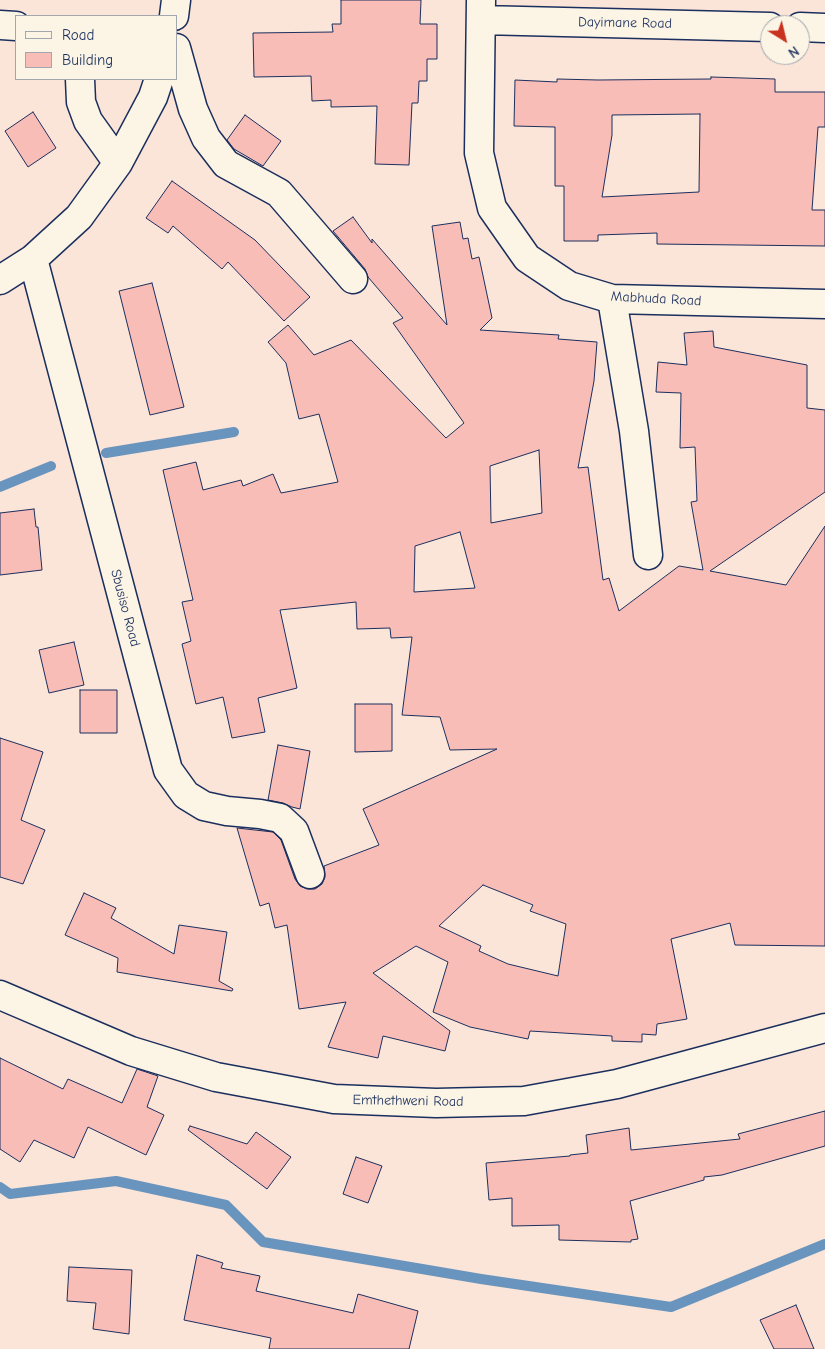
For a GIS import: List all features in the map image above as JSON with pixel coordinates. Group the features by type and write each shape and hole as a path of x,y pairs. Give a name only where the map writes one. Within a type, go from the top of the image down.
{"street":[{"path":"174,15 176,0"},
{"name":"Dayimane Road","path":"481,10 760,26"},
{"name":"Mabhuda Road","path":"481,10 479,153 492,208 527,258 569,286 612,299 825,304"},
{"path":"0,25 15,26"},
{"path":"810,27 825,28"},
{"path":"178,55 193,109 206,138 226,164 279,193 353,279"},
{"path":"80,80 81,102 88,120 118,163"},
{"path":"0,280 33,259 79,217 118,163 153,97 159,80"},
{"name":"Sbusiso Road","path":"33,259 168,770 186,795 204,806 280,818 294,831 310,874"},
{"path":"612,299 634,431 648,555"},
{"name":"Emthethweni Road","path":"0,995 131,1051 216,1077 334,1099 436,1103 524,1101 617,1084 825,1028"}],"building":[{"path":"341,0 421,0 420,24 437,24 437,59 427,59 427,81 419,81 418,103 412,103 409,165 375,164 377,106 331,107 331,100 312,101 311,76 254,77 253,33 333,32 332,24 341,24"},
{"path":"711,77 775,79 775,92 825,92 825,127 818,127 812,210 825,210 825,246 657,244 657,233 598,235 598,241 564,241 564,186 555,186 555,127 514,126 515,80 557,82 557,79 711,79","holes":["700,114 699,192 602,197 612,135 612,115"]},
{"path":"33,112 56,148 28,167 5,131"},
{"path":"245,115 281,141 263,166 234,149 227,140"},
{"path":"172,181 255,240 310,297 284,321 228,262 222,269 173,226 168,233 146,218"},
{"path":"353,217 372,243 372,239 447,325 432,226 460,222 463,239 468,238 472,259 479,257 492,318 480,330 559,335 558,339 597,342 594,381 578,468 588,467 603,580 609,578 619,611 679,566 703,570 691,502 697,501 695,447 680,448 681,393 656,392 658,362 687,365 684,333 713,331 714,347 807,365 807,408 825,410 825,492 710,571 786,585 825,526 825,946 735,945 730,923 671,939 687,1019 657,1024 656,1035 642,1034 642,1042 612,1041 612,1036 530,1031 528,1039 470,1027 433,1012 448,962 416,946 373,973 450,1031 445,1051 383,1036 378,1058 328,1047 346,1002 299,1009 287,925 275,928 269,903 260,906 237,828 273,832 281,840 295,879 300,886 307,889 315,889 322,884 325,877 324,866 379,845 363,809 497,749 450,750 440,717 402,715 412,637 391,638 390,628 357,629 356,602 280,610 297,688 258,698 265,732 232,738 223,697 196,704 182,644 191,641 182,602 193,600 163,470 196,462 203,490 241,480 243,486 273,474 281,493 338,482 319,414 299,419 286,363 268,342 288,325 314,355 351,340 446,438 464,423 393,323 403,318 368,277 365,269 333,231","holes":["539,450 542,513 491,523 490,466","460,532 475,588 414,592 415,546","483,885 533,905 530,911 566,924 558,976 508,964 479,951 481,946 439,926"]},
{"path":"152,283 184,407 150,415 119,291"},
{"path":"34,509 36,527 38,527 42,570 0,575 0,513"},
{"path":"74,642 84,685 49,693 39,650"},
{"path":"80,690 117,690 117,733 80,733"},
{"path":"355,704 392,704 392,751 355,752"},
{"path":"0,738 43,752 21,820 45,830 23,884 0,877"},
{"path":"278,745 310,751 300,809 268,800"},
{"path":"84,893 116,908 111,918 174,954 179,925 227,932 219,981 233,989 232,991 117,972 118,958 65,935"},
{"path":"0,1058 63,1089 68,1079 122,1103 137,1069 158,1076 147,1107 164,1115 146,1155 88,1127 74,1158 34,1140 20,1162 0,1149"},
{"path":"825,1111 825,1146 722,1175 704,1177 704,1180 630,1201 638,1239 631,1240 631,1242 559,1240 559,1225 512,1226 512,1198 489,1200 486,1163 588,1153 586,1135 629,1128 631,1150 740,1139 738,1134"},
{"path":"190,1126 247,1144 256,1132 291,1157 267,1189 188,1130"},
{"path":"356,1157 382,1166 368,1203 343,1194"},
{"path":"197,1255 223,1263 221,1268 260,1276 256,1291 353,1313 358,1294 418,1311 409,1349 269,1349 271,1338 184,1320"},
{"path":"69,1267 132,1270 129,1334 93,1329 96,1303 67,1301"},
{"path":"796,1305 814,1349 774,1349 760,1320"}],"waterway":[{"path":"106,453 234,432"},
{"path":"0,487 51,466"},
{"path":"0,1187 10,1194 116,1181 226,1205 263,1242 481,1279 671,1307 825,1244"}]}
